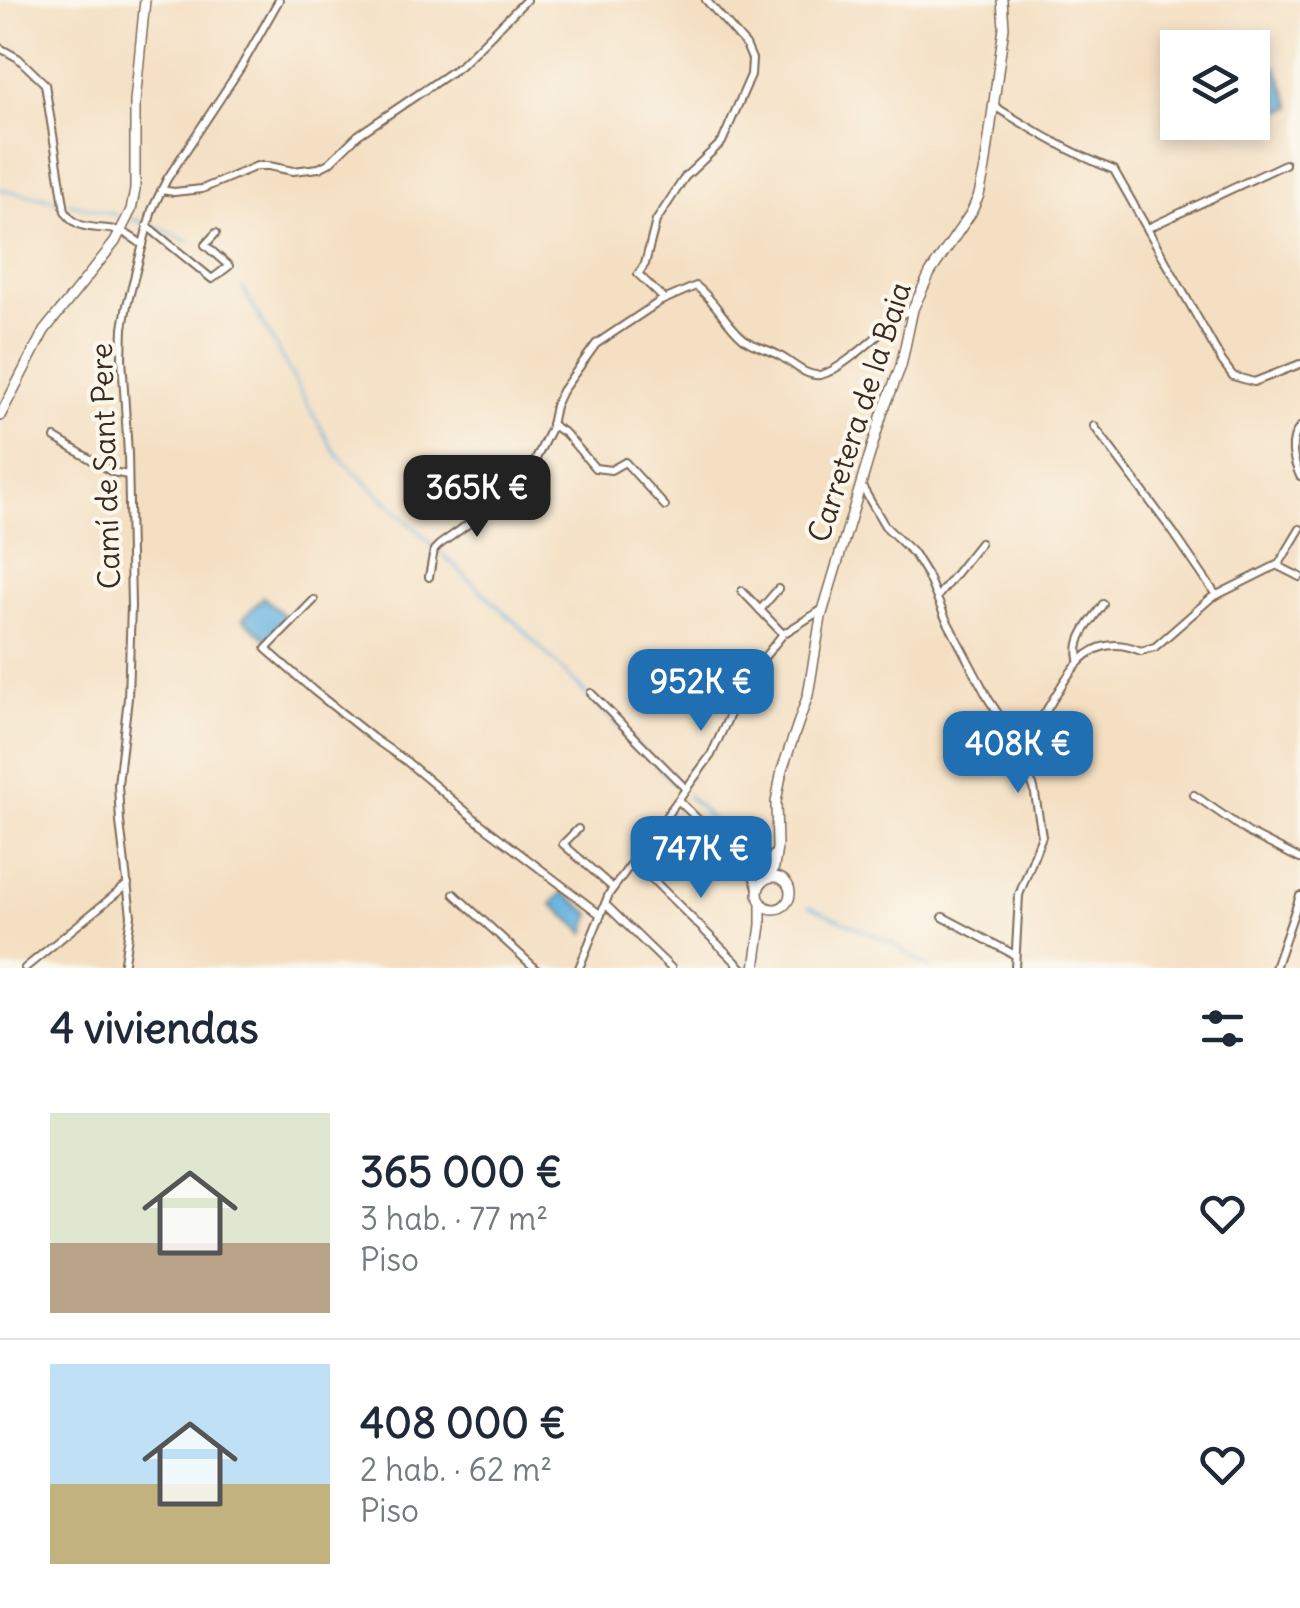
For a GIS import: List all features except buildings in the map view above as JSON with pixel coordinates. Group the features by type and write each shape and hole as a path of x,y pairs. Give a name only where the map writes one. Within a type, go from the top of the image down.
{"main road":[{"path":"0,416 44,331 122,232 132,210 135,102 145,0"},
{"name":"Carretera de la Baia","path":"767,878 775,863 776,802 782,770 808,695 824,609 882,414 901,366 913,308 979,195 1004,27 1002,0"},
{"name":"Carretera de la Baia","path":"776,850 783,879"},
{"path":"755,968 760,897 767,878 783,879 790,888 789,901 774,909 761,925"},
{"path":"760,897 765,906 774,909"}],"street":[{"name":"Camí de Sant Pere","path":"123,968 132,916 118,784 128,698 131,606 123,328 147,226 161,190 279,0"},
{"path":"161,190 202,189 257,166 292,171 319,168 358,136 460,66 526,0"},
{"path":"664,299 638,274 645,264 656,221 685,177 722,142 751,75 752,59 746,45 706,0"},
{"path":"0,48 18,58 45,84 65,210 71,220 78,225 122,232 143,245"},
{"path":"994,106 1083,158 1114,170 1234,376 1254,382 1300,364"},
{"path":"1148,228 1285,164"},
{"path":"147,226 212,278 229,266 205,245 216,233"},
{"path":"428,577 434,550 511,495 533,465 562,391 596,344 664,299 696,286 741,337 819,375 836,368 913,308"},
{"path":"551,424 566,434 595,468 612,470 624,462 665,506"},
{"path":"1094,426 1216,595"},
{"path":"1300,427 1292,447 1300,476"},
{"path":"55,438 112,472 128,475"},
{"path":"861,486 885,526 914,554 1018,750 1034,788 1042,836 1019,895 1015,968"},
{"path":"1018,750 1078,659 1115,644 1141,652 1155,647 1216,595 1276,565 1300,529"},
{"path":"938,596 980,543"},
{"path":"1276,565 1300,577"},
{"path":"760,610 778,590"},
{"path":"742,591 784,634"},
{"path":"314,600 266,649 481,824 601,915"},
{"path":"1078,659 1077,649 1085,626 1103,604"},
{"path":"580,968 613,888 711,755 746,680 784,634 824,609"},
{"path":"591,693 686,789"},
{"path":"1194,795 1249,833 1300,859"},
{"path":"678,802 751,872 760,897"},
{"path":"666,819 683,811 696,816"},
{"path":"578,829 563,844 613,888"},
{"path":"744,864 766,864 776,850"},
{"path":"634,861 742,968 758,954"},
{"path":"751,872 767,878"},
{"path":"25,968 128,883"},
{"path":"454,894 535,968"},
{"path":"1275,968 1300,896"},
{"path":"605,904 671,968"},
{"path":"943,917 1015,955"}],"water":[{"path":"1276,66 1292,107 1270,116 1270,68"},
{"path":"263,597 287,618 266,639 243,619"},
{"path":"563,892 591,914 585,933 552,904"}],"waterway":[{"path":"0,189 60,201"},
{"path":"68,203 117,215"},
{"path":"132,219 143,222"},
{"path":"152,224 188,242"},
{"path":"243,288 296,383"},
{"path":"297,385 343,461 434,546"},
{"path":"439,551 682,791"},
{"path":"688,796 754,862"},
{"path":"809,906 894,944 929,968"}]}
